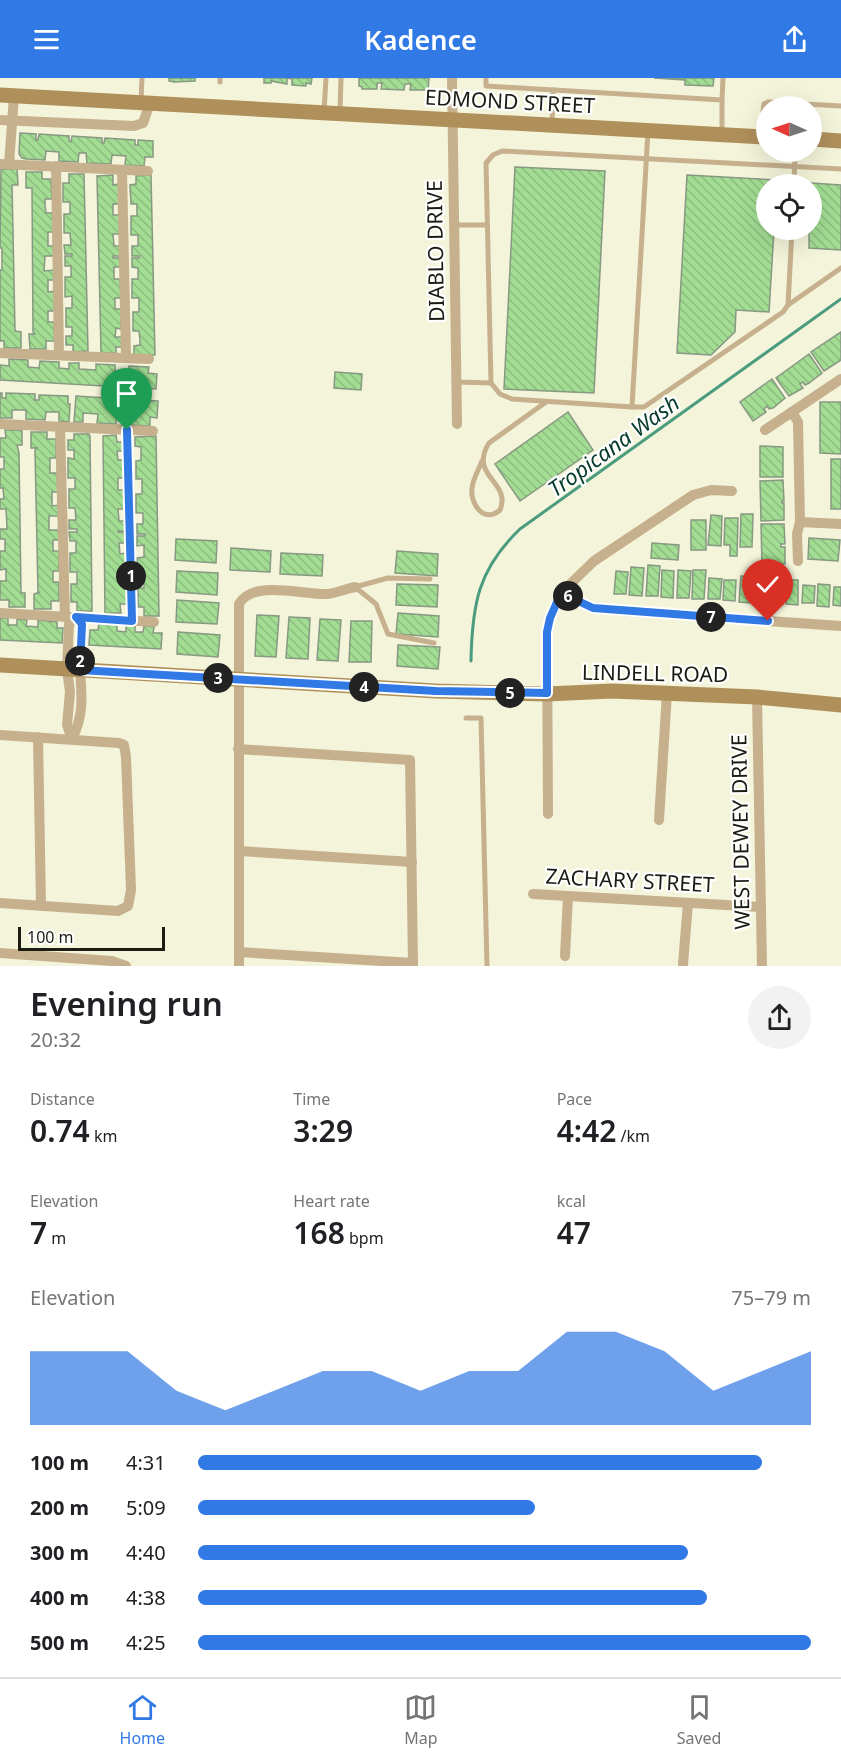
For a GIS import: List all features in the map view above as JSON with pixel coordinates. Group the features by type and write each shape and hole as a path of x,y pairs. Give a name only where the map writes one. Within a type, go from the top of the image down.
{"street":[{"name":"DIABLO DRIVE","path":"452,78 457,424"},
{"name":"EDMOND STREET","path":"7,96 756,136"},
{"path":"7,96 12,120 5,164 148,171"},
{"path":"0,120 135,126 143,123 146,103"},
{"path":"822,140 841,141"},
{"path":"56,166 59,355"},
{"path":"122,170 126,358"},
{"path":"0,353 149,359"},
{"path":"765,430 841,378"},
{"path":"792,412 798,422 800,522 797,534 798,561"},
{"path":"0,424 153,431"},
{"path":"60,427 70,617"},
{"path":"127,430 132,621"},
{"path":"548,814 547,632 550,618 561,593 594,561 693,495 711,490 732,491"},
{"path":"800,522 841,525"},
{"path":"239,966 237,679 239,604 243,597 261,590 328,594 355,587"},
{"path":"561,593 593,608 841,626"},
{"path":"0,613 154,622"},
{"path":"70,617 82,624 74,669 82,693 80,724 72,739"},
{"name":"LINDELL ROAD","path":"0,665 463,693 612,691 757,697 841,705"},
{"path":"659,820 667,693"},
{"name":"WEST DEWEY DRIVE","path":"757,697 762,966"},
{"path":"0,735 72,739 124,745 131,890 128,906 118,911 0,903"},
{"path":"38,737 40,906"},
{"path":"238,750 410,760 413,964 239,952"},
{"path":"239,851 412,862"},
{"name":"ZACHARY STREET","path":"532,894 761,907"},
{"path":"566,956 568,896"},
{"path":"683,964 688,903"},
{"path":"0,953 112,961 125,965"}],"lane":[{"path":"142,78 146,103"},
{"path":"324,113 326,78"},
{"path":"340,114 341,78"},
{"path":"486,78 486,86 722,100"},
{"path":"722,134 723,78"},
{"path":"552,125 554,90"},
{"path":"822,105 841,106"},
{"path":"632,407 648,130"},
{"path":"841,169 502,151 493,155 486,163 491,383 500,394 512,399 644,406 783,312 788,304 841,268"},
{"path":"794,162 794,174"},
{"path":"455,225 487,225"},
{"path":"788,304 791,240"},
{"path":"457,382 491,383"},
{"path":"482,461 484,470 495,483 502,498 500,510 491,515 477,509 472,493 473,483 489,443 546,402"},
{"path":"355,587 388,578 430,579"},
{"path":"355,587 376,604 388,634 434,643"},
{"path":"465,718 480,718 487,966"}],"building":[{"path":"169,78 195,78 195,81 174,82 169,81"},
{"path":"264,78 287,78 287,84 271,81 271,83 264,83"},
{"path":"287,78 312,78 311,84 306,83 306,86 292,85 292,79"},
{"path":"359,78 429,78 428,90 410,90 411,84 405,84 404,90 381,89 382,83 377,83 377,89 362,89 359,86"},
{"path":"654,78 714,78 713,86 685,85 685,80"},
{"path":"20,133 36,134 36,140 39,134 69,136 71,142 72,136 102,138 102,143 105,138 135,140 135,145 138,145 138,140 153,141 153,157 145,157 144,166 125,165 126,156 112,155 111,164 87,163 86,153 79,153 78,162 59,161 59,152 46,151 45,160 26,159 19,154"},
{"path":"515,167 605,171 594,393 504,389"},
{"path":"1,169 17,169 18,185 12,185 15,331 21,332 21,348 4,348 4,341 0,341"},
{"path":"26,172 42,172 42,179 51,179 52,199 45,199 45,205 46,213 52,213 54,232 48,232 48,246 54,246 54,256 45,256 44,271 54,270 54,280 48,280 48,292 55,291 54,311 48,311 48,322 54,322 55,341 46,341 46,349 30,349 29,334 35,334 33,332 32,188 26,188"},
{"path":"69,174 84,174 88,351 73,352 73,345 66,345 66,336 72,336 72,327 66,327 66,308 72,308 72,296 65,297 65,277 71,277 71,266 65,266 65,256 72,256 72,254 65,254 64,245 71,245 70,233 64,233 64,214 70,214 70,202 63,202 63,183 69,183"},
{"path":"113,175 113,185 119,184 119,204 113,204 113,215 119,215 120,234 113,234 114,246 120,246 120,256 113,256 113,258 120,258 120,267 114,267 114,279 120,279 121,298 115,298 115,309 121,309 121,329 116,328 115,337 122,337 122,347 116,347 116,353 101,353 97,176"},
{"path":"151,175 155,355 134,355 134,346 140,345 140,340 139,331 133,331 133,312 139,312 139,298 132,298 132,279 138,279 138,268 132,267 132,258 139,258 139,256 132,256 132,246 138,246 138,235 131,235 131,216 137,216 137,204 131,204 130,185 136,184 136,176"},
{"path":"687,175 756,179 756,240 773,240 769,312 736,310 735,332 711,355 677,353"},
{"path":"822,184 841,185 841,250 809,248 809,240 822,240"},
{"path":"841,332 841,360 824,371 811,352"},
{"path":"809,354 822,373 805,385 803,382 800,384 803,388 789,396 776,378"},
{"path":"9,359 28,360 28,367 39,368 40,361 59,362 59,368 69,369 69,363 79,363 79,369 96,370 96,364 115,365 115,372 129,372 129,366 149,367 148,373 157,374 156,389 0,380 0,365 9,366"},
{"path":"335,372 362,374 361,390 334,388"},
{"path":"772,379 785,398 773,408 769,409 767,406 764,409 766,412 753,421 740,402"},
{"path":"0,393 2,393 2,398 6,398 6,393 35,394 35,400 39,400 39,395 68,396 69,422 59,421 59,412 46,412 45,420 26,419 26,410 12,410 12,418 0,418"},
{"path":"76,396 107,398 107,404 109,404 109,398 140,400 142,406 142,400 158,401 157,418 150,417 150,426 130,425 131,416 117,415 116,424 97,423 98,414 83,413 83,422 74,422"},
{"path":"820,402 841,402 841,454 820,453"},
{"path":"568,412 593,450 520,501 495,464"},
{"path":"5,430 22,430 22,445 17,445 21,593 25,593 25,607 9,607 9,600 0,600 0,581 6,581 6,569 0,570 0,551 5,551 5,539 0,539 0,529 7,529 6,509 0,509 0,499 4,499 3,488 0,488 0,469 4,469 4,457 0,457 0,438 6,438"},
{"path":"31,432 47,432 47,439 56,439 56,458 50,458 50,473 57,473 58,492 52,492 52,506 59,505 59,516 49,516 49,530 59,530 59,540 53,540 53,551 59,551 59,571 53,571 53,582 59,582 59,601 51,601 51,609 34,609 34,594 40,592 38,592 35,450 37,448 31,448"},
{"path":"74,434 89,434 90,436 92,611 77,611 77,602 71,602 71,584 77,584 77,572 70,572 70,553 76,553 76,541 70,541 69,532 77,532 77,529 69,529 69,520 76,520 75,508 69,508 69,489 75,489 75,478 68,478 68,458 74,459 74,450 68,450 68,440 74,440"},
{"path":"116,435 117,442 123,442 123,451 117,451 118,460 124,460 124,478 118,478 118,490 124,490 125,509 118,509 119,521 125,521 125,531 118,532 125,532 126,543 119,543 120,554 126,553 126,573 120,573 120,585 126,584 127,604 120,604 121,613 105,613 103,436"},
{"path":"156,436 159,616 144,616 144,607 138,607 138,588 144,588 144,576 138,576 137,558 144,557 144,545 137,546 137,536 145,536 145,534 137,534 137,524 143,524 143,513 136,513 136,494 142,494 142,479 136,479 136,461 141,460 141,447 135,446 135,437"},
{"path":"760,446 783,447 783,477 760,477"},
{"path":"831,459 841,459 841,509 831,509"},
{"path":"783,480 784,520 761,521 760,481"},
{"path":"741,514 753,514 752,547 740,547"},
{"path":"711,515 722,516 721,546 708,545"},
{"path":"725,518 738,518 737,556 730,556 730,545 724,545"},
{"path":"691,520 706,520 706,550 691,550"},
{"path":"761,524 784,524 785,544 781,544 781,547 785,547 785,564 762,564"},
{"path":"809,538 840,540 838,561 808,559"},
{"path":"176,539 217,541 216,563 175,560"},
{"path":"652,543 679,545 678,560 651,558"},
{"path":"231,548 271,551 270,572 230,570"},
{"path":"397,551 438,554 437,576 395,573"},
{"path":"281,553 323,555 322,576 280,574"},
{"path":"648,565 660,566 658,596 646,596"},
{"path":"631,567 644,568 642,596 629,595"},
{"path":"662,570 674,571 673,598 661,597"},
{"path":"678,570 691,571 689,598 677,598"},
{"path":"693,570 706,570 704,599 692,599"},
{"path":"177,571 218,573 217,595 176,592"},
{"path":"616,571 628,572 626,594 614,594"},
{"path":"756,572 768,573 767,601 755,601"},
{"path":"741,576 753,576 751,603 739,602"},
{"path":"772,577 784,578 783,604 770,603"},
{"path":"709,578 722,579 720,599 708,599"},
{"path":"724,580 736,580 735,601 723,600"},
{"path":"787,580 798,580 798,605 786,604"},
{"path":"397,584 438,585 437,607 396,605"},
{"path":"818,584 830,585 829,607 817,606"},
{"path":"803,585 815,586 814,603 802,603"},
{"path":"834,587 841,587 841,606 833,605"},
{"path":"177,600 219,603 217,624 176,622"},
{"path":"398,613 439,616 438,637 396,634"},
{"path":"257,615 279,616 276,657 255,656"},
{"path":"289,617 310,618 308,659 286,658"},
{"path":"0,618 8,618 8,625 17,625 17,619 27,620 26,626 38,627 38,620 57,622 57,628 63,628 62,643 0,640"},
{"path":"320,619 341,620 338,661 317,660"},
{"path":"351,621 372,621 371,662 349,662"},
{"path":"99,624 117,625 117,631 126,632 126,625 135,626 135,632 143,632 144,626 154,627 153,633 162,633 161,649 89,645 90,630 98,630"},
{"path":"178,632 220,635 218,657 177,654"},
{"path":"398,645 440,647 438,669 397,666"}],"waterway":[{"name":"Tropicana Wash","path":"471,661 473,622 480,589 495,559 520,529 841,299"}],"route":[{"path":"127,430 132,621 76,617 82,624 80,670 463,693 547,693 547,632 550,618 561,593 593,608 768,621"}]}
